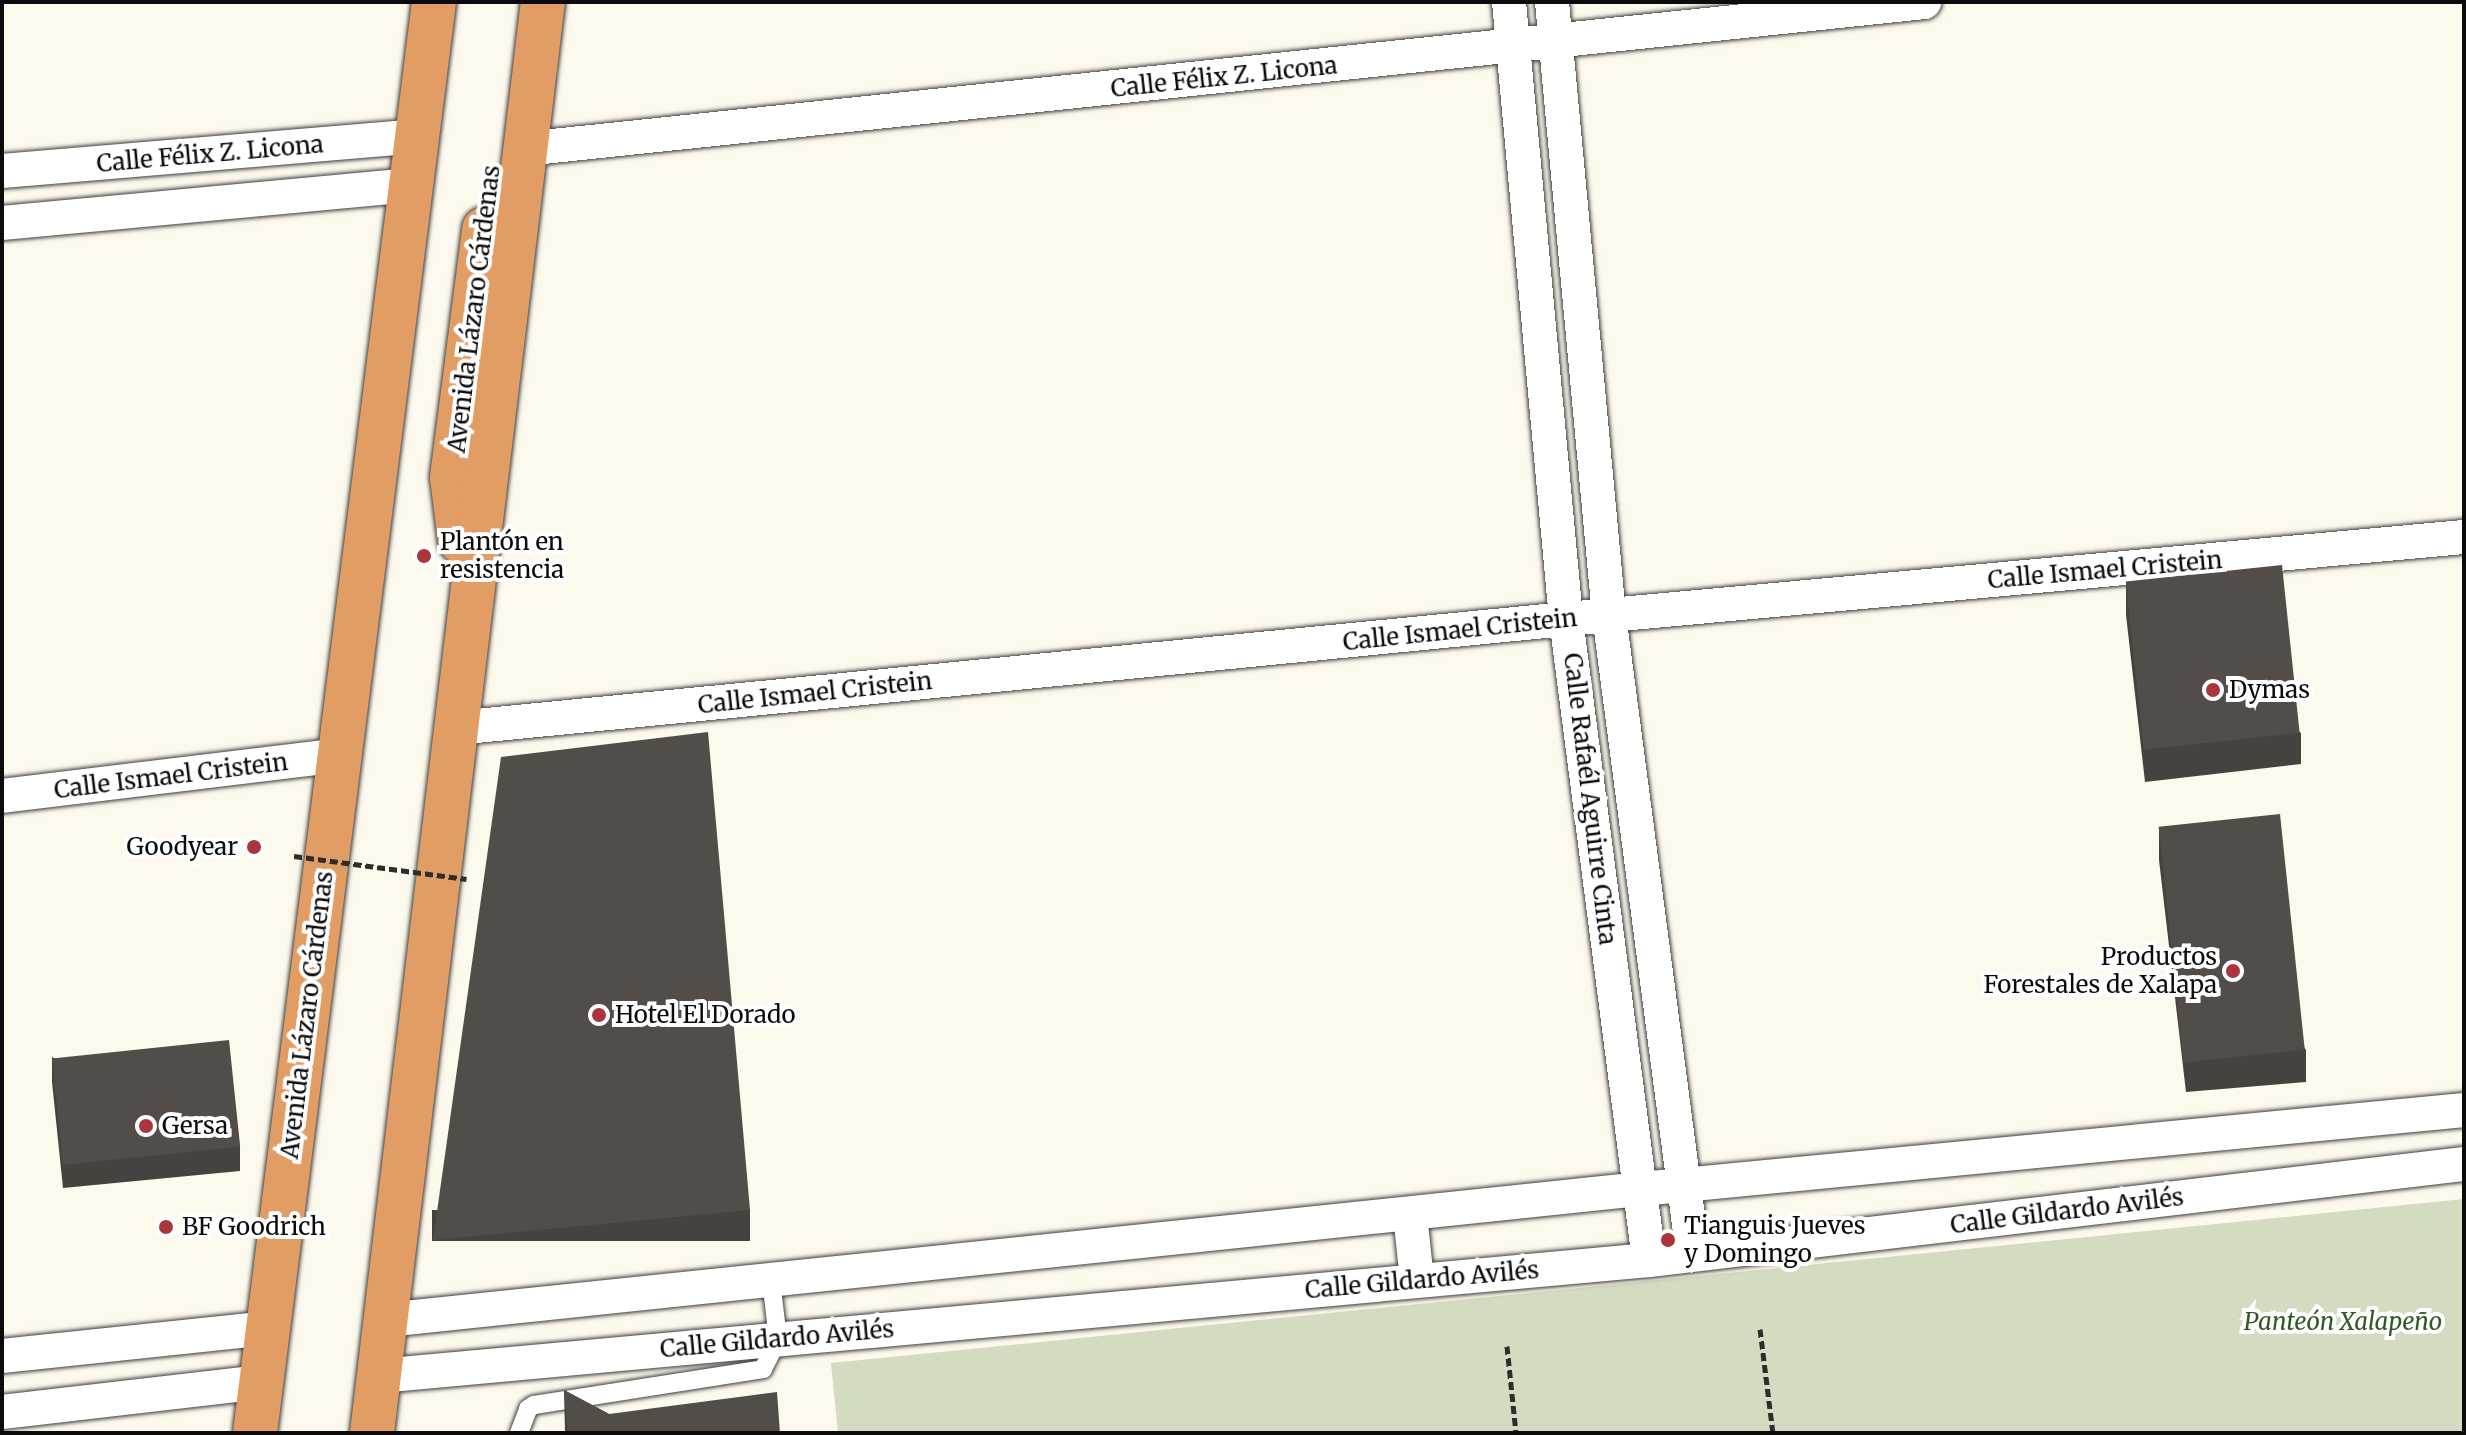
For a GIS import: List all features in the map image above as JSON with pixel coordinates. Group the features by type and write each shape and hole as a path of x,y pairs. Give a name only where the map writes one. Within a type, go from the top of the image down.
{"highway":[{"name":"Avenida Lázaro Cárdenas","path":"255,1433 434,2"},
{"name":"Avenida Lázaro Cárdenas","path":"359,598 405,465 463,2"},
{"name":"Avenida Lázaro Cárdenas","path":"468,615 452,477 513,2"},
{"name":"Avenida Lázaro Cárdenas","path":"372,1433 543,2"}],"street":[{"name":"Calle Rafaél Aguirre Cinta","path":"1509,2 1566,619 1649,1260"},
{"name":"Calle Rafaél Aguirre Cinta","path":"1552,2 1609,615 1693,1255"},
{"name":"Calle Félix Z. Licona","path":"524,149 1924,2"},
{"name":"Calle Félix Z. Licona","path":"2,171 417,136"},
{"name":"Calle Félix Z. Licona","path":"2,223 411,185"},
{"name":"Calle Ismael Cristein","path":"456,728 1566,619 2464,537"},
{"name":"Calle Ismael Cristein","path":"2,796 340,755"},
{"path":"386,1320 1641,1189 2464,1110"},
{"name":"Calle Gildardo Avilés","path":"379,1376 1649,1260 2464,1164"},
{"path":"1410,1214 1417,1281"},
{"path":"2,1356 268,1328"},
{"path":"2,1412 261,1382"}],"lane":[{"path":"519,1433 528,1409 534,1405 758,1371 778,1339 771,1280"}],"path":[{"path":"294,856 466,879"},
{"path":"1760,1329 1773,1433"},
{"path":"1507,1346 1516,1433"}],"green space":[{"name":"Panteón Xalapeño","path":"2464,1199 2464,1433 838,1433 831,1363"}],"building":[{"name":"Dymas","path":"2282,565 2300,733 2144,749 2126,581"},
{"name":"Hotel El Dorado","path":"708,732 750,1210 433,1240 501,757"},
{"name":"Productos Forestales de Xalapa","path":"2280,814 2305,1050 2183,1062 2159,827"},
{"name":"Gersa","path":"229,1040 240,1146 63,1165 52,1059"},
{"path":"564,1390 609,1414 777,1392 780,1433 568,1433"}],"place":[{"name":"Plantón en resistencia","path":"424,556"},
{"name":"Dymas","path":"2213,690"},
{"name":"Goodyear","path":"254,847"},
{"name":"Productos Forestales de Xalapa","path":"2233,971"},
{"name":"Hotel El Dorado","path":"599,1015"},
{"name":"Gersa","path":"146,1126"},
{"name":"BF Goodrich","path":"166,1227"},
{"name":"Tianguis Jueves y Domingo","path":"1668,1240"}]}
